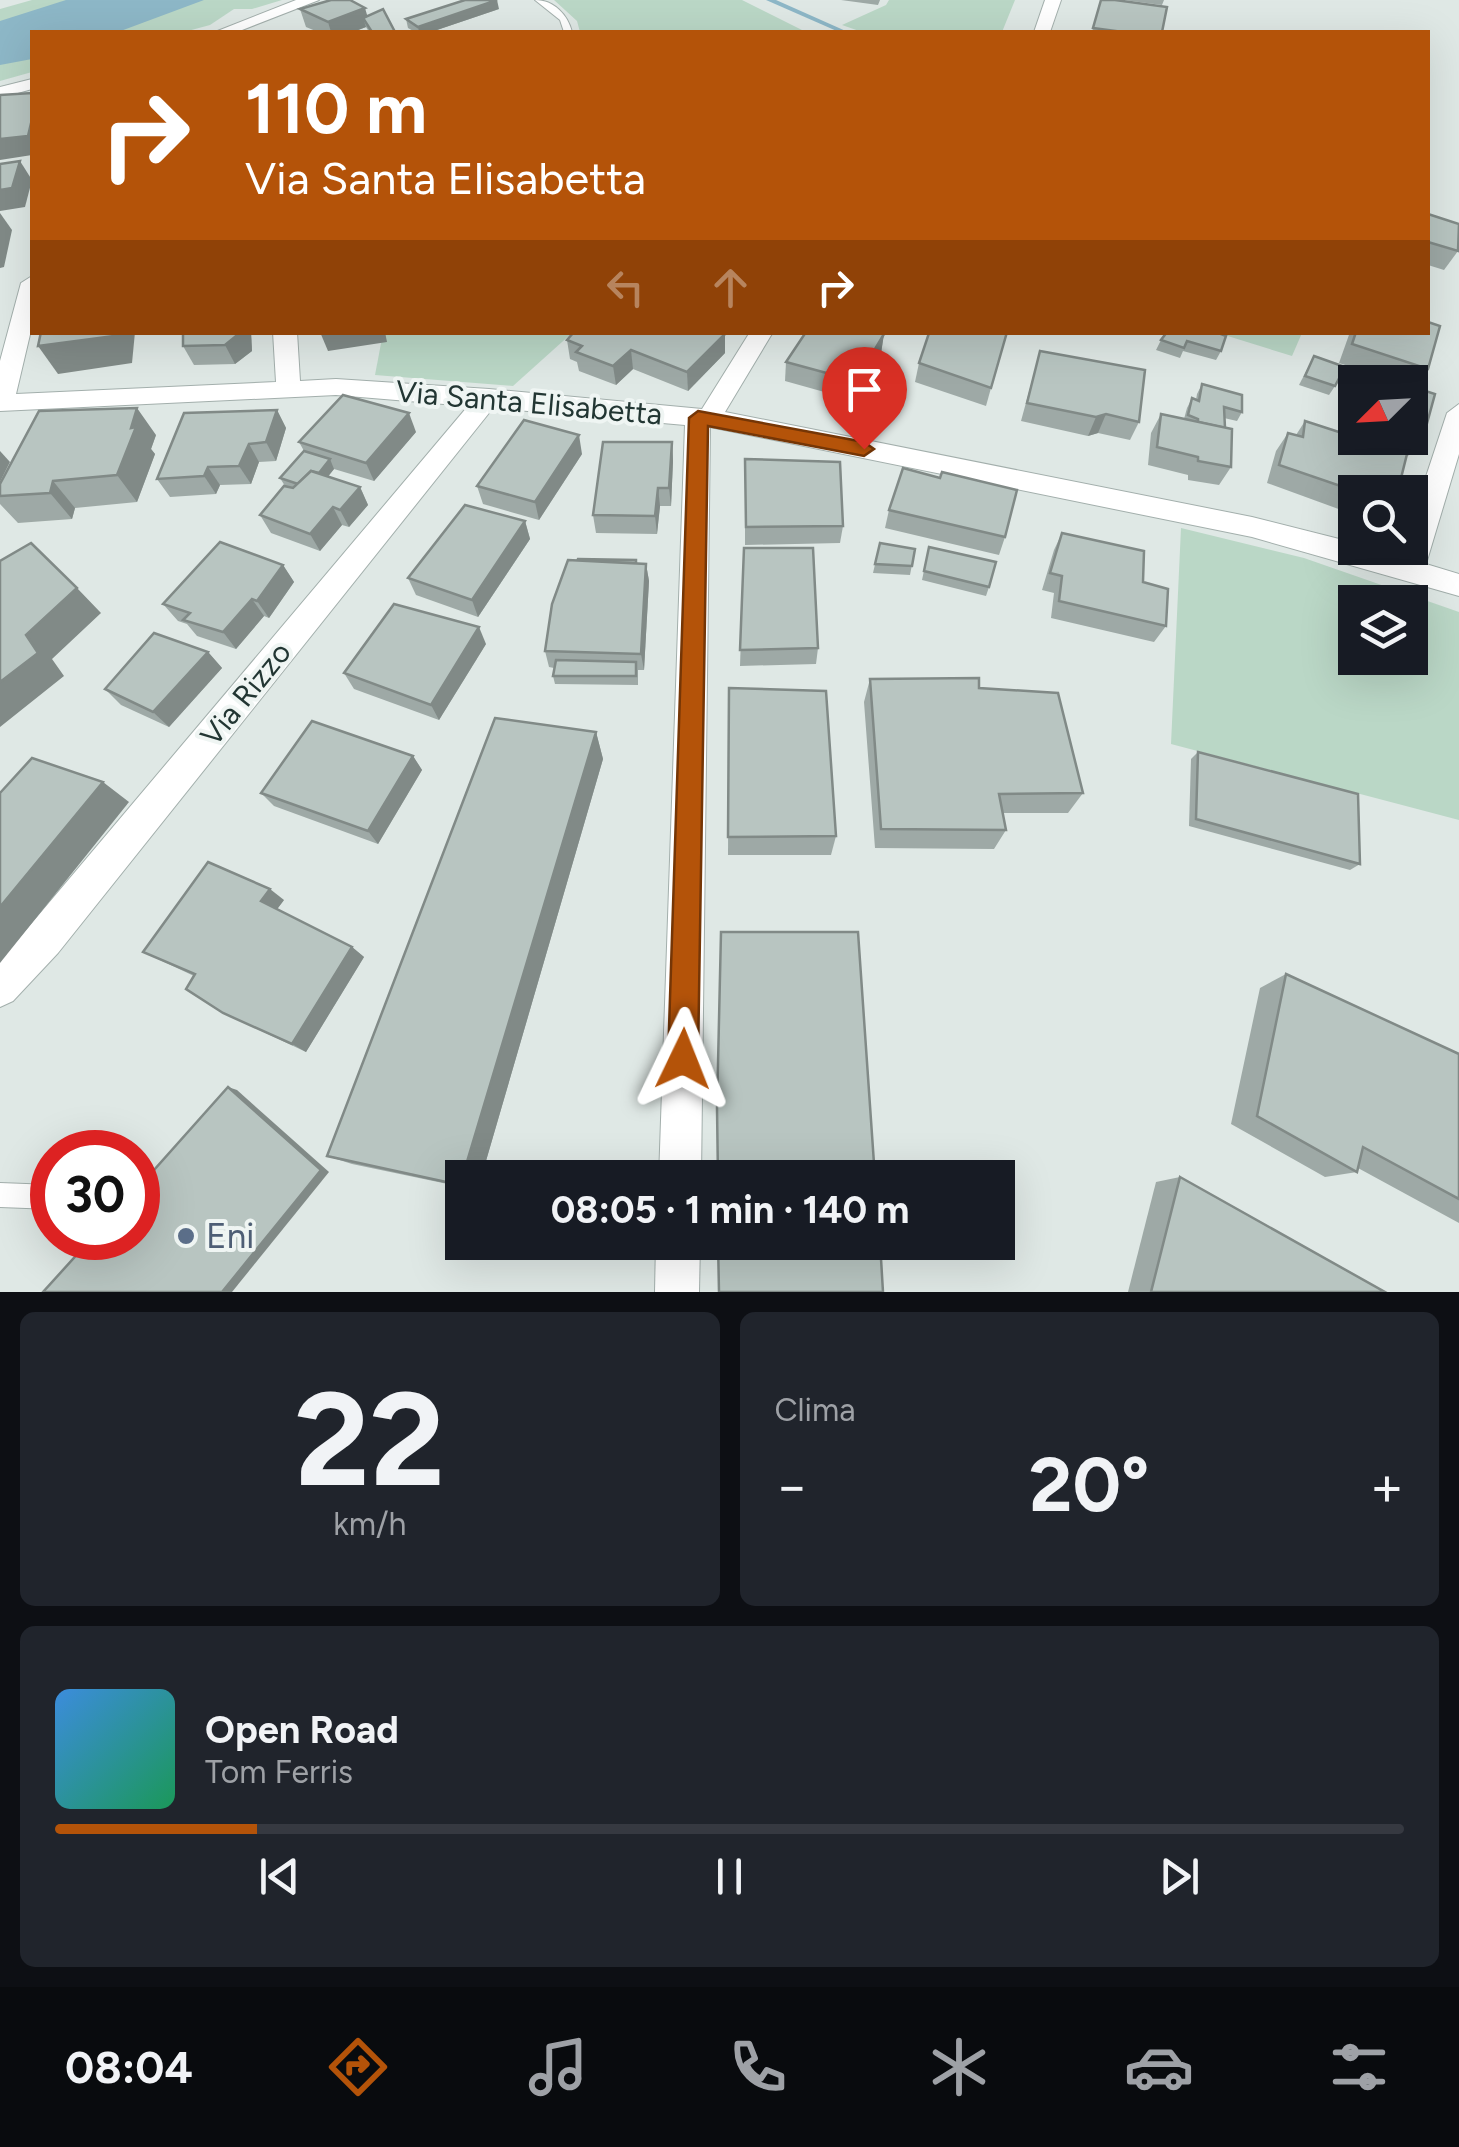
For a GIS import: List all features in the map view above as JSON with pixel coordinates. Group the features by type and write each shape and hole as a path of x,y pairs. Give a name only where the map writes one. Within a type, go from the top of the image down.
{"street":[{"path":"235,30 270,24 310,0"},
{"path":"1043,30 1053,0"},
{"path":"0,93 30,85"},
{"path":"0,403 30,291"},
{"path":"285,335 288,388"},
{"path":"681,1160 704,418 760,335"},
{"name":"Via Santa Elisabetta","path":"0,403 336,387 704,418 1252,527 1459,585"},
{"name":"Via Rizzo","path":"0,988 58,925 489,397"},
{"path":"1410,570 1459,412"},
{"path":"676,1292 677,1260"}],"lane":[{"path":"540,0 564,19 567,30"},
{"path":"0,1194 30,1195"}],"green space":[{"path":"32,0 282,0 252,9 234,9 210,25 191,30 30,30 30,73 0,81 0,9"},
{"path":"554,0 742,0 802,30 579,30 577,21"},
{"path":"889,0 1015,0 1003,30 856,30 842,25 886,5"},
{"path":"383,335 570,335 513,386 375,375"},
{"path":"1224,335 1301,335 1292,356"},
{"path":"1181,528 1304,558 1382,585 1338,585 1338,675 1428,675 1428,601 1459,612 1459,820 1171,744"}],"water":[{"path":"66,0 204,0 123,30 30,30 30,59 0,65 0,21"}],"building":[{"path":"331,0 350,0 365,8 328,22 300,9"},
{"path":"465,0 497,0 418,27 406,19"},
{"path":"1101,0 1167,7 1162,30 1093,28"},
{"path":"383,9 394,30 371,30 363,18"},
{"path":"30,93 28,136 0,139 0,95"},
{"path":"20,161 12,188 0,190 0,164"},
{"path":"1430,215 1459,224 1458,251 1430,243"},
{"path":"1430,323 1440,326 1428,369 1428,365 1416,365 1352,344 1355,335 1430,335"},
{"path":"40,335 114,335 114,336 38,346"},
{"path":"183,335 237,335 225,345 183,346"},
{"path":"571,335 724,335 687,372 631,350 613,366 576,352 582,346 567,340"},
{"path":"804,335 883,335 856,381 786,362"},
{"path":"928,335 1006,335 991,388 919,363"},
{"path":"1165,335 1226,336 1221,351 1187,341 1184,348 1161,340"},
{"path":"1040,351 1145,370 1139,422 1027,403"},
{"path":"1314,356 1339,365 1335,386 1305,376"},
{"path":"1202,384 1242,395 1242,412 1224,407 1225,428 1198,422 1188,415 1192,398 1199,401"},
{"path":"1428,392 1435,394 1428,420"},
{"path":"343,395 409,413 366,463 299,442"},
{"path":"137,408 131,428 136,427 117,475 53,481 50,493 0,496 0,484 39,411"},
{"path":"277,410 266,442 249,444 239,466 208,467 204,476 157,479 184,413"},
{"path":"1161,414 1232,429 1231,467 1157,447"},
{"path":"524,420 579,435 535,502 477,486"},
{"path":"1305,421 1338,432 1338,455 1407,455 1402,475 1338,475 1338,485 1279,465 1288,433 1303,437"},
{"path":"603,442 672,442 669,488 658,488 655,516 593,515"},
{"path":"304,451 330,459 319,473 311,471 298,484 280,478"},
{"path":"745,459 840,462 843,526 746,527"},
{"path":"903,468 940,478 942,472 1017,490 1005,537 889,510"},
{"path":"311,471 360,487 340,510 333,507 310,534 260,515 284,486 293,488"},
{"path":"465,505 525,521 472,600 408,578"},
{"path":"1062,533 1144,551 1143,582 1168,589 1166,626 1059,601 1062,576 1050,573"},
{"path":"220,542 283,565 257,601 252,599 223,632 183,620 190,613 163,604"},
{"path":"31,543 77,588 26,635 38,653 0,682 0,561"},
{"path":"880,543 915,549 912,566 875,564"},
{"path":"929,547 996,562 989,587 924,571"},
{"path":"744,548 813,548 818,648 740,650"},
{"path":"568,560 646,564 641,654 545,651 552,604"},
{"path":"636,560 636,563 577,561"},
{"path":"394,604 479,627 431,705 344,673"},
{"path":"154,633 208,652 153,712 105,689"},
{"path":"556,660 636,662 636,676 553,676"},
{"path":"979,678 979,688 1058,693 1083,793 999,794 1006,830 881,829 870,679"},
{"path":"729,688 826,691 836,836 728,837"},
{"path":"495,718 596,732 468,1160 445,1160 445,1182 327,1156"},
{"path":"312,721 413,756 368,831 261,793"},
{"path":"1198,752 1358,794 1360,864 1196,819"},
{"path":"32,758 103,782 0,907 0,793"},
{"path":"208,862 270,889 261,901 352,947 292,1044 223,1013 186,989 195,974 143,952"},
{"path":"721,932 858,932 874,1160 718,1160"},
{"path":"1286,974 1459,1054 1459,1199 1363,1147 1357,1172 1257,1116"},
{"path":"228,1087 321,1170 222,1292 43,1292 72,1260 160,1260 160,1163"},
{"path":"1180,1177 1385,1292 1151,1292"},
{"path":"718,1260 881,1260 883,1292 719,1292"}],"waterway":[{"path":"770,0 839,30"}],"place":[{"name":"Eni","path":"186,1236"}],"route":[{"path":"683,1059 698,418 864,449"}]}
